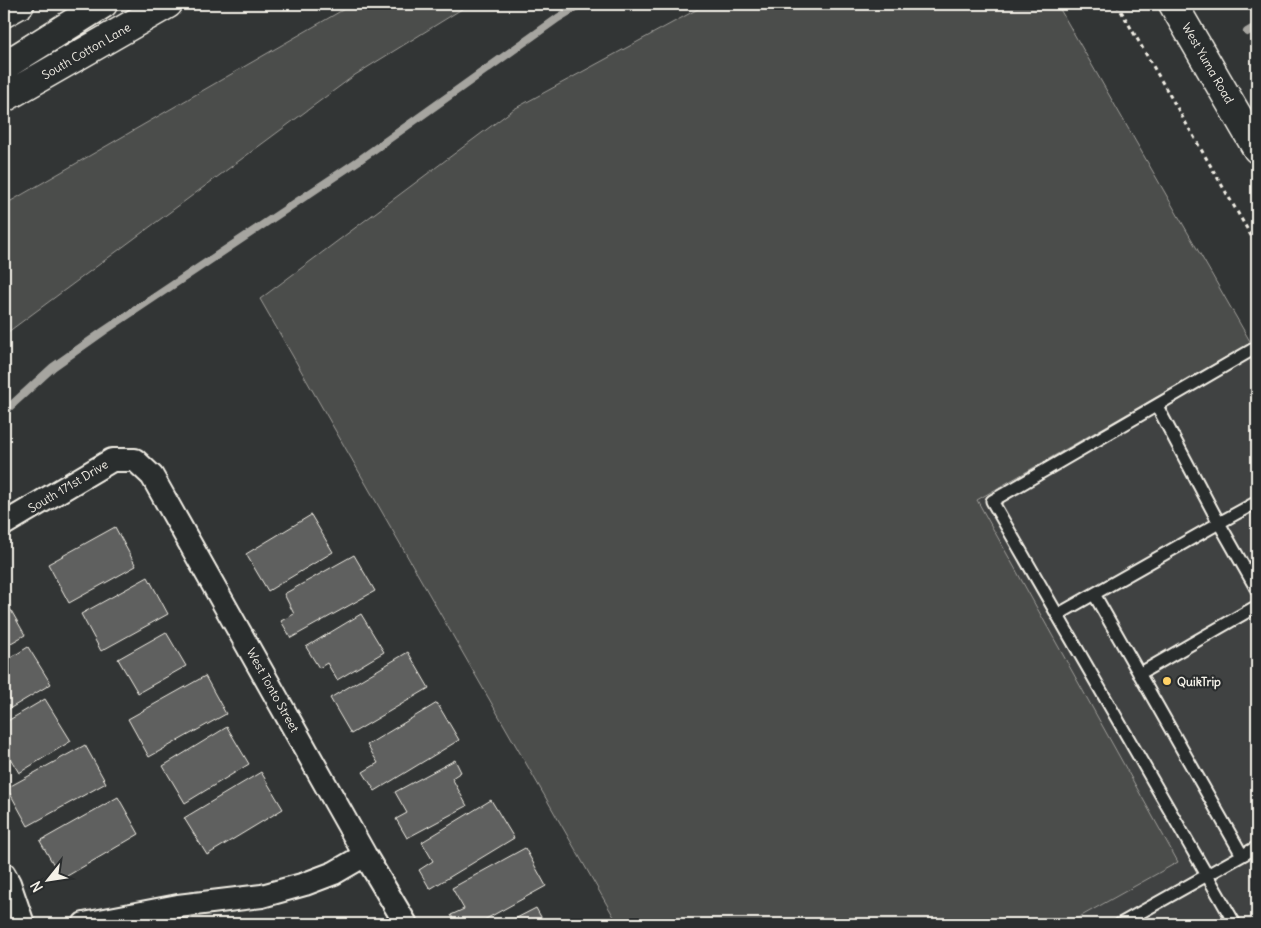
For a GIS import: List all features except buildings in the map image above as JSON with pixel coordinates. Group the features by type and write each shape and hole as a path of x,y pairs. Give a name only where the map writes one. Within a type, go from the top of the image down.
{"main road":[{"path":"4,13 20,4"},
{"path":"4,66 103,4"},
{"name":"South Cotton Lane","path":"4,98 168,4"},
{"name":"West Yuma Road","path":"1173,4 1257,149"}],"street":[{"name":"South 171st Drive","path":"4,524 112,460 135,460"},
{"name":"West Tonto Street","path":"135,460 152,476 365,855 406,924"},
{"path":"84,924 178,906 262,896 334,874 365,855"},
{"path":"4,874 23,924"}],"lane":[{"path":"1235,924 992,501 1257,347"},
{"path":"1157,406 1219,523 1253,574 1257,590"},
{"path":"1057,615 1257,502"},
{"path":"1094,594 1242,855"},
{"path":"1139,674 1257,606"},
{"path":"1120,924 1257,846"}],"path":[{"path":"1117,4 1257,246"}],"shaded area":[{"path":"353,4 470,4 355,75 4,335 4,205"},
{"path":"707,4 1057,4 1251,343 977,500 1178,862 1067,924 618,924 260,299 514,109"},
{"name":"QuikTrip","path":"1257,339 1257,924 1067,924 1177,862 977,500"}],"waterway":[{"path":"4,412 53,367 358,161 558,18 581,4"},
{"path":"1247,32 1257,26"}],"place":[{"name":"QuikTrip","path":"1167,681"}]}
